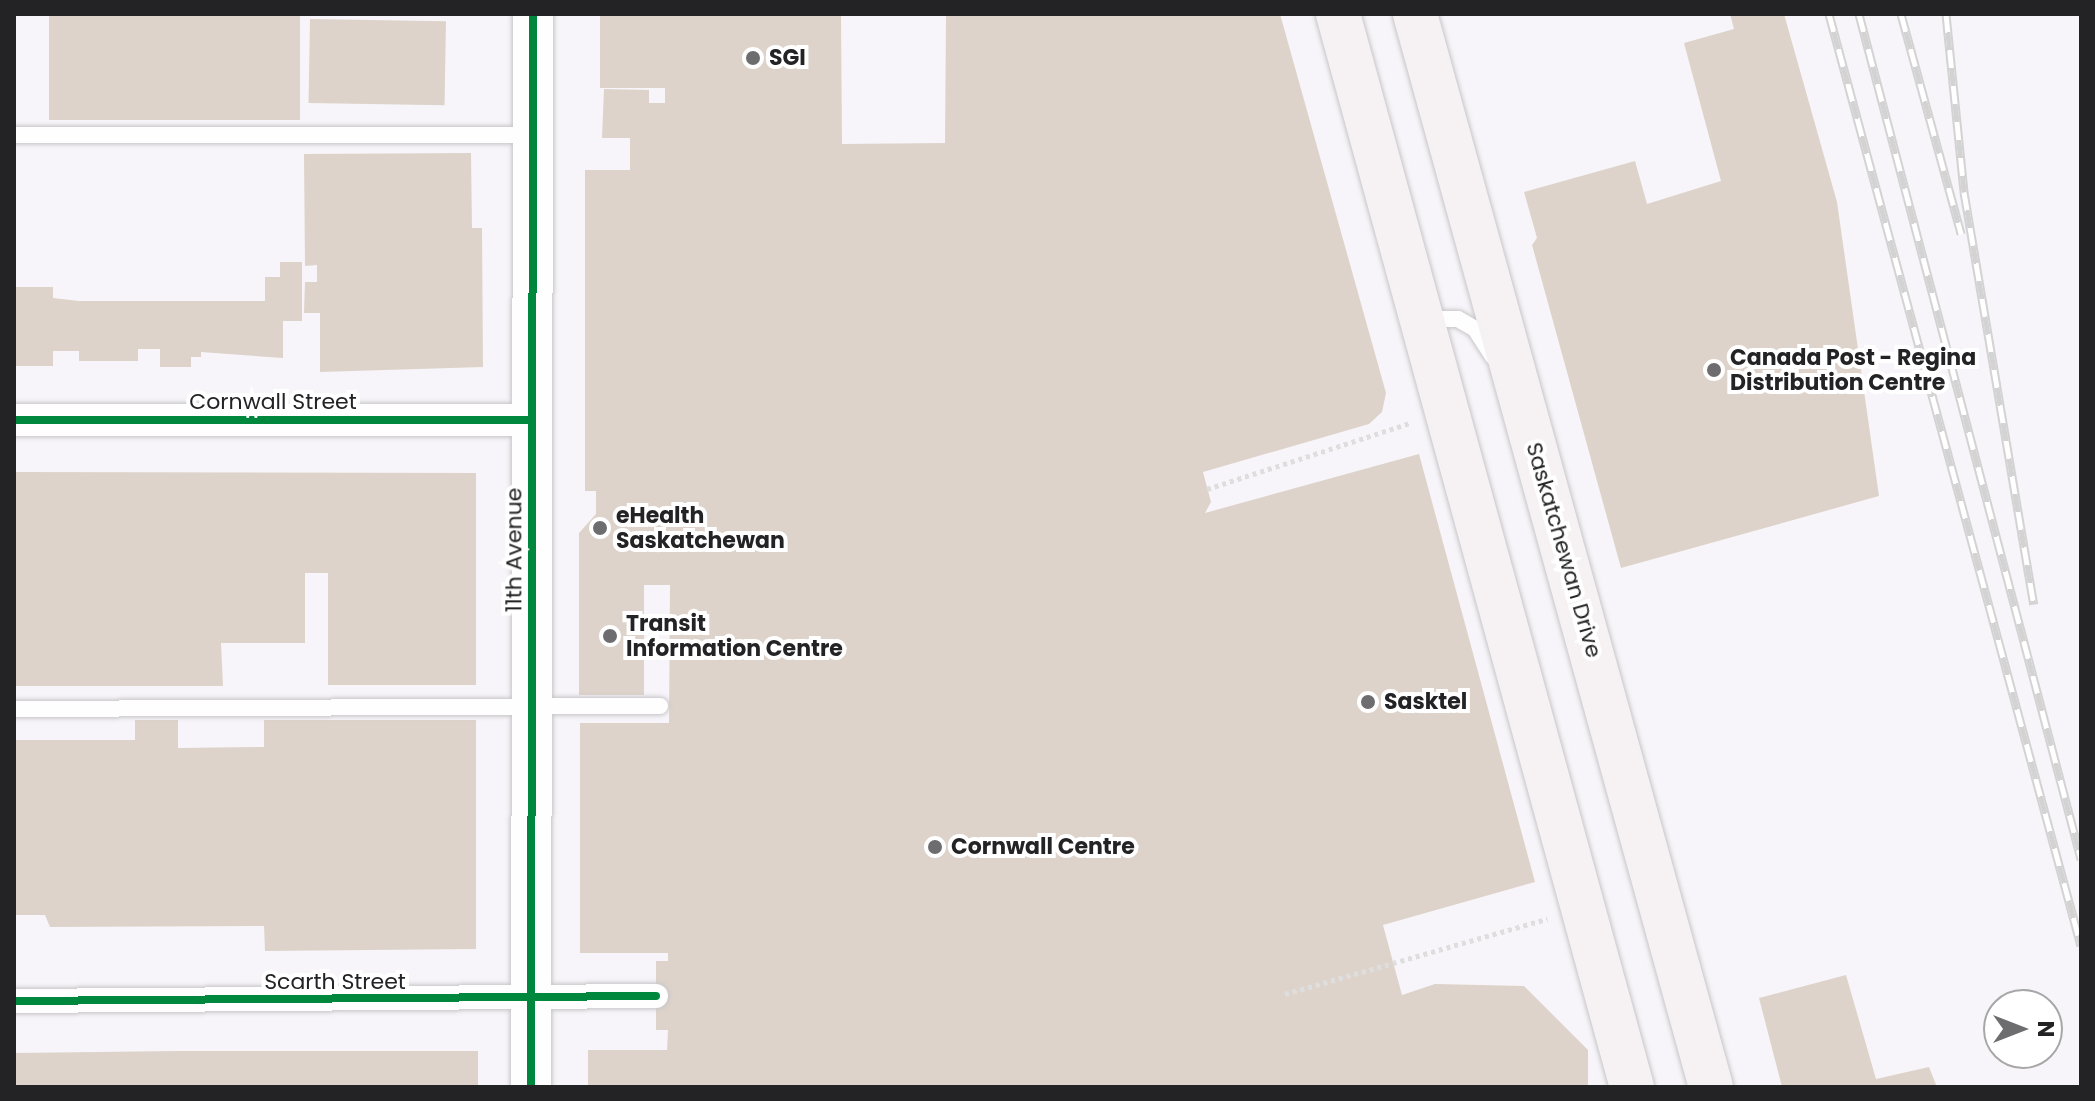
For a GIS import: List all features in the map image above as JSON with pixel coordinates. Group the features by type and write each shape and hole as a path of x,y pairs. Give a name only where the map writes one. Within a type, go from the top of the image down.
{"main road":[{"path":"1338,14 1586,907 1632,1087"},
{"name":"Saskatchewan Drive","path":"1415,14 1711,1087"}],"street":[{"name":"11th Avenue","path":"531,1087 533,14"},
{"name":"Cornwall Street","path":"14,420 532,420"},
{"name":"Scarth Street","path":"14,1001 656,996"}],"lane":[{"path":"14,135 533,135"},
{"path":"1423,319 1458,319 1475,329 1523,402"},
{"path":"14,709 660,706"}],"path":[{"path":"1207,489 1449,411"},
{"path":"1285,994 1586,907"}],"building":[{"path":"49,14 300,14 300,120 49,120"},
{"path":"600,14 841,14 842,144 945,143 946,14 1280,14 1386,393 1382,412 1369,424 1203,472 1211,502 1205,513 1419,454 1535,882 1383,925 1402,995 1435,984 1524,986 1588,1050 1588,1087 588,1087 588,1050 667,1050 668,1030 656,1030 656,961 668,961 668,953 580,953 580,723 669,723 670,585 644,585 644,695 579,695 579,533 596,514 596,491 585,491 585,170 630,170 630,138 602,138 604,89 649,90 649,103 665,103 665,88 600,88"},
{"name":"Canada Post - Regina Distribution Centre","path":"1730,14 1784,14 1837,202 1879,496 1621,568 1532,245 1537,238 1524,192 1635,161 1647,204 1721,181 1684,43 1734,29"},
{"path":"310,19 446,21 445,105 309,103"},
{"path":"471,153 472,228 482,228 483,367 320,372 320,313 304,313 305,282 317,282 317,265 305,266 304,154"},
{"path":"280,262 302,262 302,321 283,321 283,358 201,352 201,357 191,357 191,367 160,367 160,349 138,349 138,361 79,361 79,351 53,351 53,366 14,366 14,287 53,287 53,298 79,301 265,301 265,277 280,277"},
{"path":"14,472 476,473 476,685 328,685 328,573 305,573 305,643 221,643 223,686 14,686"},
{"path":"135,720 178,720 178,748 264,747 264,720 476,720 476,949 265,951 264,926 50,927 45,915 14,915 14,740 135,740"},
{"path":"1846,975 1876,1079 1929,1067 1937,1087 1782,1087 1759,998"},
{"path":"478,1051 478,1087 14,1087 14,1053"}],"railway":[{"path":"1829,14 2081,946"},
{"path":"1859,14 2081,859"},
{"path":"1901,14 1961,234"},
{"path":"1946,14 1964,192 2034,604"}],"cycle path":[{"path":"531,1087 533,14"},
{"path":"14,420 532,420"},
{"path":"14,1001 656,996"}],"place":[{"name":"SGI","path":"753,58"},
{"name":"Canada Post - Regina Distribution Centre","path":"1714,370"},
{"name":"eHealth Saskatchewan","path":"600,528"},
{"name":"Transit Information Centre","path":"610,636"},
{"name":"Sasktel","path":"1368,702"},
{"name":"Cornwall Centre","path":"935,847"}]}
